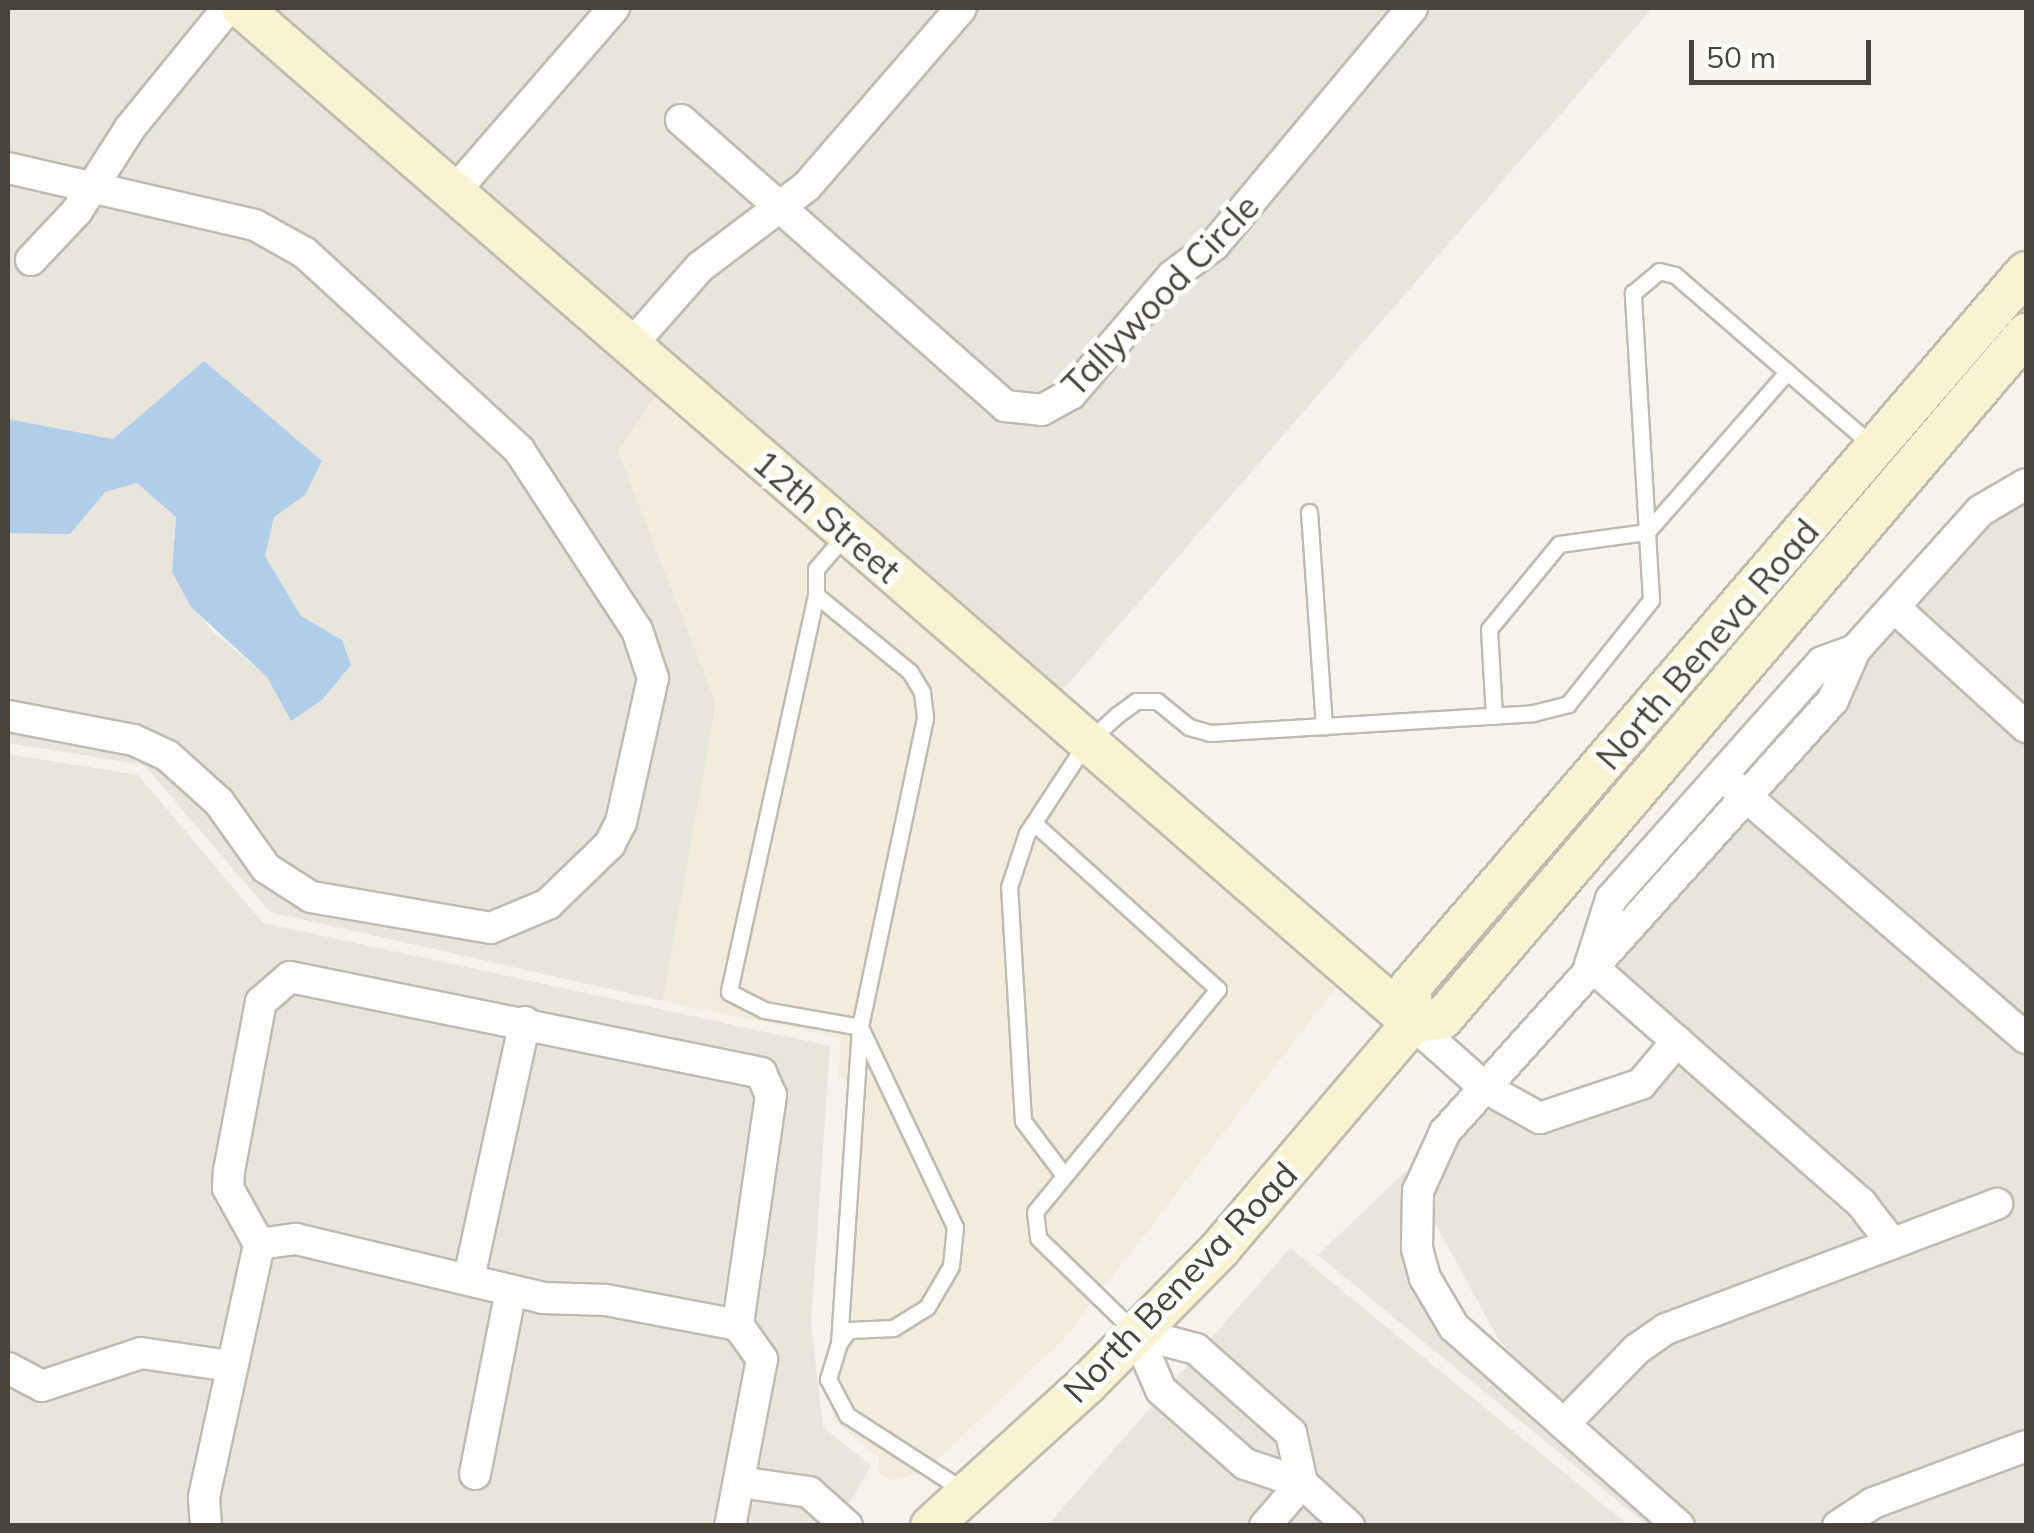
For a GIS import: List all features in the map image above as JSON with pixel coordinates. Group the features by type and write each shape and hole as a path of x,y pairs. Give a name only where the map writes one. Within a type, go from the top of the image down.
{"main road":[{"name":"12th Street","path":"242,8 1412,1023"},
{"name":"North Beneva Road","path":"1412,1023 1411,986 2026,272"},
{"name":"North Beneva Road","path":"931,1526 1219,1250 1412,1023 1443,1018 2026,334"}],"street":[{"path":"31,260 93,188 130,128 228,8"},
{"path":"454,192 614,8"},
{"path":"632,344 700,267 779,210 961,8"},
{"name":"Tallywood Circle","path":"681,120 1005,406 1042,410 1071,394 1172,276 1214,245 1412,8"},
{"path":"8,168 280,235 488,416 519,450 638,630 649,654 652,701 610,844 548,904 491,928 310,898 266,868 220,802 168,756 133,740 8,716"},
{"path":"1679,1526 1454,1327 1425,1278 1417,1248 1423,1174 1445,1132 1590,965 1638,922 1833,700 1855,650 1896,610 1980,511 2026,484"},
{"path":"1896,610 2026,727"},
{"path":"1590,965 1611,899 1822,662 1855,650"},
{"path":"1721,776 2026,1038"},
{"path":"1590,965 1861,1203 1892,1242"},
{"path":"206,1526 204,1496 258,1244 228,1188 261,1002 270,988 290,977 761,1072 772,1096 738,1325"},
{"path":"469,1278 525,1022"},
{"path":"1412,1023 1484,1087 1525,1115 1559,1115 1641,1084 1676,1042"},
{"path":"1564,1424 1637,1348 1666,1329 1996,1204"},
{"path":"258,1244 296,1239 570,1302 606,1300 738,1325 762,1358 730,1526"},
{"path":"475,1474 512,1290"},
{"path":"1136,1333 1196,1348 1291,1433 1302,1483"},
{"path":"1136,1333 1161,1390 1245,1464 1302,1483 1349,1526"},
{"path":"8,1368 42,1386 141,1353 230,1366"},
{"path":"1838,1526 1873,1503 2026,1446"},
{"path":"738,1482 808,1492 847,1526"},
{"path":"1264,1526 1302,1483"}],"lane":[{"path":"1063,1174 1027,1132 1016,1046 1008,887 1034,823 1086,743 1136,701 1157,701 1189,727 1210,733 1494,716 1568,704 1644,617 1651,600 1633,292 1640,280 1659,271 1675,275 1875,448"},
{"path":"1494,716 1488,628 1560,544 1647,532 1787,372"},
{"path":"1308,512 1324,726"},
{"path":"846,534 816,570 816,595 729,992 764,1010 860,1028"},
{"path":"816,595 910,672 922,692 926,718 860,1028 839,1342 828,1379 848,1414 907,1460 967,1492"},
{"path":"1034,823 1218,988 1037,1205 1038,1238 1136,1333"},
{"path":"839,1342 862,1326 911,1322 927,1308 955,1251 956,1227 860,1028"}],"shaded area":[{"path":"8,8 212,8 88,173 8,154"},
{"path":"264,8 595,8 453,173"},
{"path":"632,8 943,9 781,191 680,101 663,122 759,210 632,325 473,189"},
{"path":"978,8 1398,8 1205,236 1063,384 1041,396 1012,393 800,209"},
{"path":"1425,8 1652,8 1056,698 651,342 709,276 778,228 996,416 1041,423 1181,285 1224,253 1417,25"},
{"path":"235,20 661,389 618,451 716,703 663,1001 270,912 144,765 8,743 8,730 129,753 160,768 209,811 257,879 304,910 487,941 553,916 600,877 633,824 665,701 662,650 530,442 288,224 115,179 141,134"},
{"path":"8,183 71,197 13,262 31,279 98,203 249,238 296,264 508,459 626,638 640,681 608,818 598,837 541,893 492,914 317,885 276,858 230,792 175,744 137,726 8,700 8,533 69,533 105,492 137,483 176,517 172,572 210,629 267,677 291,721 322,700 342,640 301,616 265,556 274,516 305,495 204,361 113,439 8,419"},
{"path":"661,389 1340,982 1066,1336 926,1471 893,1480 879,1474 879,1457 833,1420 846,1080 839,1077 840,1038 663,1001 716,703 618,451"},
{"path":"2026,498 2026,708 1914,607 1988,520"},
{"path":"1896,629 2026,746 2026,1019 1767,794 1865,660"},
{"path":"8,754 138,775 263,923 830,1046 811,1323 823,1427 871,1466 836,1525 8,1525"},
{"path":"1748,816 2026,1057 2026,1432 1820,1525 1701,1526 1583,1423 1630,1373 1672,1341 2013,1211 2005,1186 1898,1227 1611,964"},
{"path":"1679,1062 1870,1237 1679,1309 1564,1406 1499,1340 1429,1212 1431,1192 1445,1156 1485,1105 1521,1129 1560,1128 1647,1095"},
{"path":"1406,1171 1404,1253 1428,1317 1657,1525 1647,1525 1318,1255"},
{"path":"1290,1248 1628,1525 1047,1526"},
{"path":"2026,1459 2026,1525 1860,1526 1878,1515"}],"water":[{"path":"204,361 322,461 305,495 274,517 265,556 301,616 342,640 351,665 322,700 291,721 267,677 191,607 172,572 176,517 137,483 105,492 70,534 8,533 8,419 113,439"}]}
